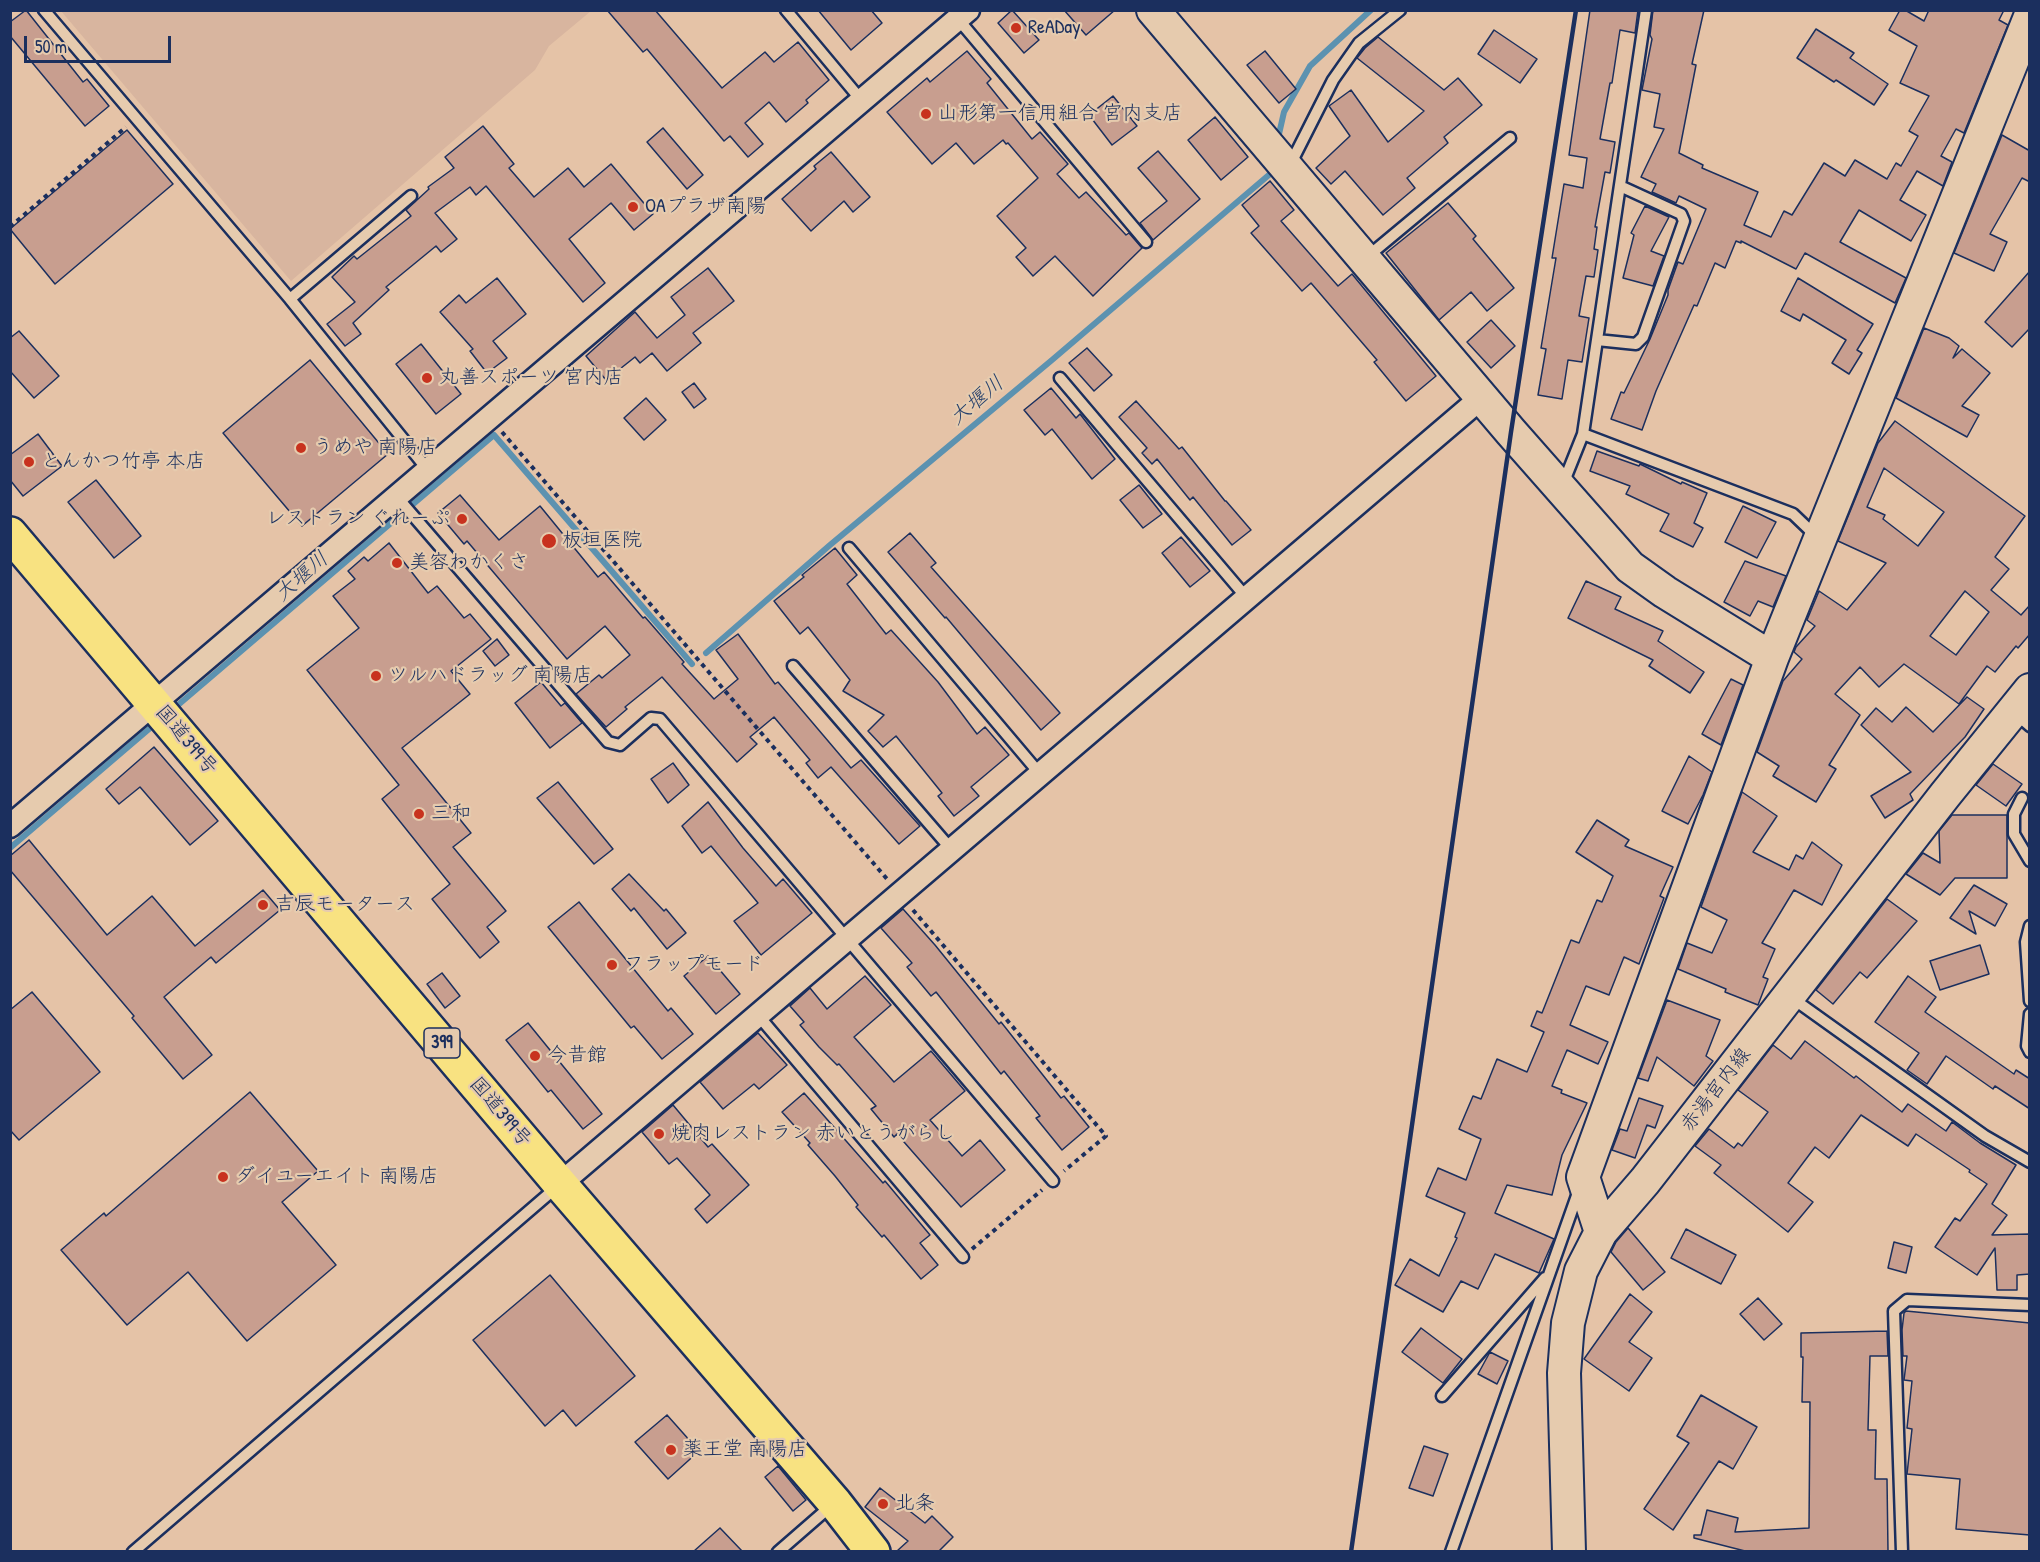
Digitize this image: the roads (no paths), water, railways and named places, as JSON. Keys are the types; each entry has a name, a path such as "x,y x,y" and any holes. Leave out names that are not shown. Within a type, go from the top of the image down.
{"highway":[{"name":"国道399号","path":"10,534 873,1551"}],"street":[{"path":"1153,10 1481,398 1630,567 1665,592 1772,658"},
{"path":"10,826 963,15"},
{"path":"1601,1232 1583,1177 1772,658 2030,17"},
{"path":"560,1184 1481,398"},
{"name":"赤湯宮内線","path":"1569,1551 1564,1372 1568,1323 1581,1271 1601,1232 1645,1181 1945,795 2024,709"}],"lane":[{"path":"44,10 290,298 428,470"},
{"path":"786,10 862,101"},
{"path":"1287,170 1333,80 1359,43 1400,10"},
{"path":"1561,490 1583,434 1646,10"},
{"path":"963,15 1146,242"},
{"path":"1364,260 1510,138"},
{"path":"1597,340 1636,344 1643,337 1684,221 1681,214 1620,186"},
{"path":"290,298 411,196"},
{"path":"1060,378 1246,597"},
{"path":"1583,434 1793,514 1820,539"},
{"path":"397,497 608,742 620,745 651,718 660,719 1053,1180"},
{"path":"849,548 1040,774"},
{"path":"793,666 951,849"},
{"path":"2022,798 2014,814 2013,834 2030,861"},
{"path":"2030,926 2026,942 2030,1001"},
{"path":"1789,996 1985,1136 2030,1162"},
{"path":"757,1014 963,1257"},
{"path":"2030,1014 2027,1046 2030,1052"},
{"path":"1451,1551 1583,1177"},
{"path":"133,1551 560,1184"},
{"path":"1442,1396 1549,1274"},
{"path":"1902,1551 1894,1311 1907,1300 2030,1305"},
{"path":"778,1551 834,1503"}],"waterway":[{"name":"大堰川","path":"1279,134 1284,112 1310,66 1371,10"},
{"name":"大堰川","path":"706,653 830,545 1270,174"},
{"name":"大堰川","path":"171,711 494,435 692,664"},
{"name":"大堰川","path":"10,848 156,723"}],"railway":[{"path":"1351,1552 1511,432 1576,10"}],"place":[{"name":"ReADay","path":"1016,28"},
{"name":"山形第一信用組合 宮内支店","path":"926,114"},
{"name":"OAプラザ南陽","path":"633,207"},
{"name":"丸善スポーツ 宮内店","path":"427,378"},
{"name":"うめや 南陽店","path":"301,448"},
{"name":"とんかつ竹亭 本店","path":"29,462"},
{"name":"レストラン ぐれーぷ","path":"462,519"},
{"name":"板垣医院","path":"549,541"},
{"name":"美容わかくさ","path":"397,563"},
{"name":"ツルハドラッグ 南陽店","path":"376,676"},
{"name":"三和","path":"419,814"},
{"name":"吉辰モータース","path":"263,905"},
{"name":"フラップモード","path":"612,965"},
{"name":"今昔館","path":"535,1056"},
{"name":"焼肉レストラン 赤いとうがらし","path":"659,1134"},
{"name":"ダイユーエイト 南陽店","path":"223,1177"},
{"name":"薬王堂 南陽店","path":"671,1450"},
{"name":"北条","path":"883,1504"}]}
